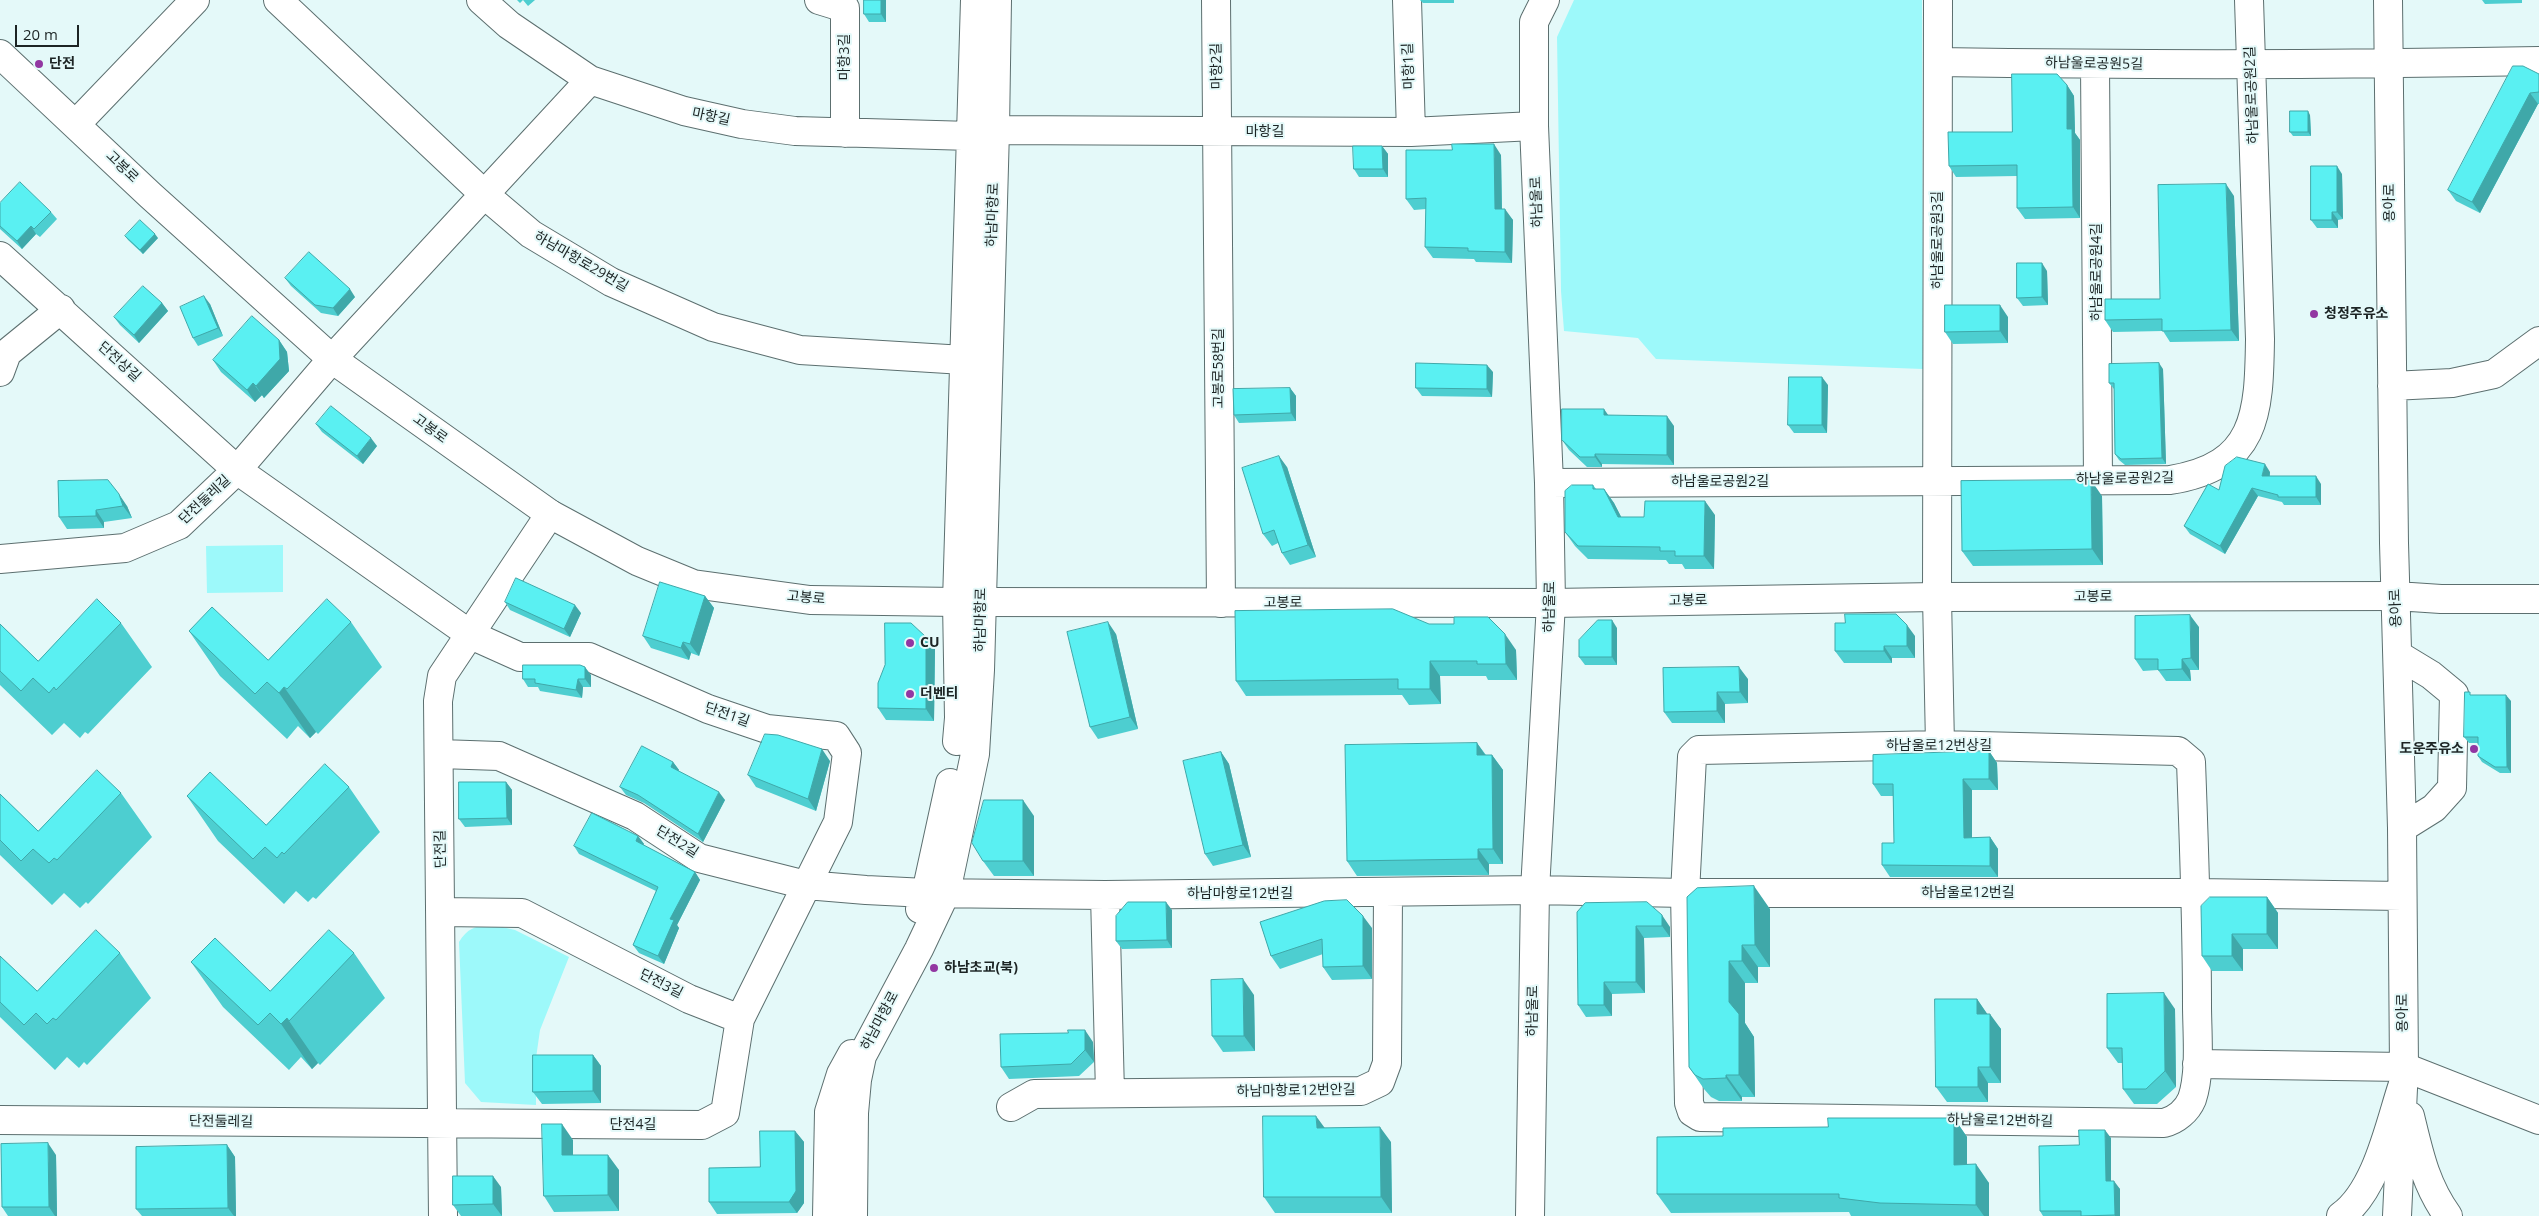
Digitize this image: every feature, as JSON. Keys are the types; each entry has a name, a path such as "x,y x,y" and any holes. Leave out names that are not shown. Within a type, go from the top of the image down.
{"street":[{"path":"76,124 194,0"},
{"name":"하남마항로29번길","path":"278,0 485,195 531,234 611,282 713,327 800,350 964,360"},
{"name":"마항길","path":"481,0 509,25 590,80 684,112 742,124 795,131 845,133 1411,132 1534,126"},
{"name":"마항3길","path":"819,0 845,8 845,133"},
{"name":"하남마항로","path":"969,602 983,133 974,0"},
{"name":"하남마항로","path":"853,1216 854,1113 857,1080 862,1056 919,949 974,754 980,670 969,602 964,360 983,133 997,0"},
{"name":"마항2길","path":"1216,0 1218,133"},
{"name":"마항1길","path":"1407,0 1411,132"},
{"name":"하남울로","path":"1530,1216 1534,890 1551,603 1549,483 1534,126 1534,22 1545,0"},
{"name":"하남울로공원3길","path":"1938,0 1937,597 1940,745"},
{"name":"하남울로공원2길","path":"1549,483 2170,480 2192,477 2211,470 2231,457 2246,437 2260,391 2249,0"},
{"name":"용아로","path":"2388,0 2392,386 2402,828 2403,1077 2397,1216"},
{"name":"고봉로","path":"0,54 150,195 332,359 550,514 637,561 693,584 810,600 969,602 1551,603 1937,597 2396,596 2441,599 2539,599"},
{"name":"하남울로공원5길","path":"1938,62 2389,64 2539,61"},
{"name":"하남울로공원4길","path":"2095,64 2098,480"},
{"name":"단전둘레길","path":"0,559 125,548 179,525 237,470 332,359 590,80"},
{"name":"고봉로58번길","path":"1218,133 1220,603"},
{"name":"단전상길","path":"0,256 237,470 471,635"},
{"path":"1,367 7,353 61,310"},
{"path":"2392,386 2452,383 2494,374 2539,341"},
{"name":"단전길","path":"443,1216 438,701 442,676 550,514"},
{"name":"단전1길","path":"471,635 520,656 589,657 708,709 767,729 836,736 848,753 838,822 806,885"},
{"path":"2398,655 2431,675 2454,694 2452,788 2434,808 2402,828"},
{"name":"하남울로12번상길","path":"1685,893 1690,767 1692,758 1699,750 1940,745 2178,751 2190,762 2197,893"},
{"name":"단전2길","path":"440,754 499,756 635,816 699,858 806,885 936,893"},
{"path":"740,1019 806,885"},
{"name":"하남마항로12번길","path":"936,893 1388,893 1534,890"},
{"name":"하남울로12번길","path":"1534,890 1685,893 2197,893 2402,896"},
{"name":"하남마항로","path":"827,1216 829,1112 841,1074 903,948 936,893"},
{"name":"하남마항로12번안길","path":"1011,1107 1034,1094 1361,1092 1380,1082 1386,1063 1388,893"},
{"name":"하남울로12번하길","path":"1685,893 1689,1103 1692,1112 1700,1117 2164,1123 2180,1115 2191,1100 2197,1064 2197,893"},
{"path":"1105,894 1110,1093"},
{"name":"단전3길","path":"441,912 522,913 689,999 740,1019"},
{"name":"단전4길","path":"443,1124 702,1126 725,1113 740,1019"},
{"path":"2197,1064 2403,1077 2539,1120"},
{"path":"2341,1216 2360,1198 2371,1178 2403,1077"},
{"path":"2403,1077 2426,1178 2437,1201 2448,1216"},
{"name":"단전둘레길","path":"0,1120 443,1124"}],"shaded area":[{"path":"1574,0 1922,0 1923,369 1656,359 1638,338 1564,331 1561,291 1557,37"},
{"path":"283,545 283,592 207,593 206,546"},
{"path":"489,924 515,930 569,957 540,1030 536,1058 536,1105 481,1102 465,1083 459,942 472,929"}],"building":[{"path":"864,0 881,0 881,14 864,14"},
{"path":"2513,66 2523,66 2539,74 2539,92 2530,93 2472,202 2448,190"},
{"path":"2012,74 2057,74 2067,85 2067,129 2072,129 2073,207 2017,208 2017,165 1949,166 1948,132 2012,132"},
{"path":"2290,111 2308,111 2308,132 2290,132"},
{"path":"1452,144 1494,144 1495,209 1505,209 1505,252 1468,251 1468,248 1425,247 1426,198 1406,199 1406,150 1452,150"},
{"path":"1353,146 1382,146 1383,169 1354,169"},
{"path":"2311,166 2337,166 2337,212 2332,212 2332,220 2311,220"},
{"path":"20,182 51,212 34,229 31,226 17,241 0,226 0,203"},
{"path":"2226,184 2231,330 2162,331 2162,319 2105,320 2105,299 2160,299 2158,185"},
{"path":"140,220 155,234 140,250 125,236"},
{"path":"309,252 350,289 333,308 315,305 285,278"},
{"path":"2017,263 2042,263 2042,297 2017,298"},
{"path":"143,286 162,303 134,335 114,317"},
{"path":"204,296 218,328 193,338 180,307"},
{"path":"1945,305 2000,305 2000,331 1945,332"},
{"path":"252,316 279,340 280,359 256,386 253,383 247,390 213,360"},
{"path":"1416,363 1487,365 1487,389 1416,388"},
{"path":"2159,363 2162,458 2121,459 2115,454 2114,383 2109,383 2109,364"},
{"path":"1789,377 1822,377 1822,425 1788,425"},
{"path":"1290,388 1291,413 1234,415 1233,389"},
{"path":"331,406 371,438 357,456 316,424"},
{"path":"1562,409 1604,409 1604,415 1667,416 1667,455 1595,454 1595,457 1580,457 1562,440"},
{"path":"1279,456 1308,545 1282,553 1274,530 1263,534 1242,468"},
{"path":"2237,457 2265,464 2262,476 2316,476 2316,497 2278,497 2278,495 2252,488 2220,546 2184,526 2208,484 2219,490 2225,466"},
{"path":"108,480 119,494 123,506 96,510 96,516 59,517 58,481"},
{"path":"2091,480 2092,549 1962,551 1961,481"},
{"path":"1572,485 1593,485 1593,489 1604,489 1618,517 1644,517 1645,501 1705,501 1704,556 1675,556 1675,551 1660,551 1660,547 1578,546 1565,532 1565,491"},
{"path":"516,578 575,605 564,629 505,602"},
{"path":"660,582 705,596 690,644 683,642 681,648 643,636"},
{"path":"97,599 121,623 56,690 54,687 49,693 33,678 21,691 0,671 0,624 38,661"},
{"path":"327,599 351,622 287,689 284,687 279,693 267,682 255,694 189,631 212,607 268,660"},
{"path":"1393,609 1429,624 1454,624 1454,617 1488,617 1505,634 1506,664 1477,664 1477,661 1430,661 1430,689 1398,689 1398,679 1236,681 1235,611"},
{"path":"1845,614 1896,614 1907,625 1907,646 1884,646 1884,651 1835,651 1835,623 1845,623"},
{"path":"2190,615 2191,658 2182,659 2182,669 2158,670 2158,659 2135,659 2135,616"},
{"path":"1598,620 1612,620 1612,657 1579,657 1579,640"},
{"path":"1108,622 1130,717 1090,727 1067,632"},
{"path":"885,623 911,623 926,637 926,709 878,708 878,683 885,665"},
{"path":"523,665 580,665 585,667 585,679 578,679 576,690 535,683 535,679 523,679"},
{"path":"1739,667 1740,692 1717,692 1717,711 1664,712 1663,668"},
{"path":"2465,692 2470,692 2470,695 2506,695 2507,767 2495,767 2478,756 2478,737 2464,737"},
{"path":"765,734 778,735 822,749 808,799 748,775"},
{"path":"1477,743 1477,755 1492,755 1493,849 1478,849 1478,859 1347,861 1345,745"},
{"path":"642,746 673,762 671,767 719,792 698,834 638,795 620,787"},
{"path":"1989,751 1989,779 1963,779 1964,838 1990,837 1990,866 1882,865 1882,843 1894,843 1893,784 1873,784 1873,755"},
{"path":"1221,752 1243,845 1205,854 1183,761"},
{"path":"325,764 349,787 284,854 282,852 277,858 265,847 253,859 187,796 210,772 266,825"},
{"path":"97,770 121,793 57,860 54,858 49,863 33,849 21,861 0,840 0,794 38,831"},
{"path":"459,782 506,782 507,818 459,819"},
{"path":"984,800 1023,800 1023,861 983,861 972,843"},
{"path":"592,813 638,836 636,841 695,872 670,919 674,920 658,956 633,945 658,887 574,846"},
{"path":"1754,886 1755,945 1742,945 1742,961 1729,961 1729,1002 1739,1014 1739,1075 1726,1075 1726,1078 1703,1079 1695,1075 1689,1067 1687,897 1697,888"},
{"path":"2210,897 2267,897 2267,934 2232,934 2232,956 2202,956 2201,906"},
{"path":"1347,900 1363,916 1363,966 1323,967 1322,939 1271,956 1260,922 1324,901"},
{"path":"1128,902 1166,902 1167,940 1116,941 1116,916"},
{"path":"1647,902 1662,915 1662,926 1636,926 1636,982 1604,982 1604,1005 1578,1005 1577,912 1585,903"},
{"path":"96,930 120,953 56,1020 53,1018 47,1024 36,1013 24,1025 0,1002 0,956 37,991"},
{"path":"329,930 354,953 289,1021 287,1018 281,1024 270,1013 258,1025 191,962 215,938 270,991"},
{"path":"1243,979 1244,1036 1212,1036 1211,980"},
{"path":"2164,993 2165,1071 2146,1089 2123,1089 2122,1048 2107,1048 2107,994"},
{"path":"1935,999 1977,999 1977,1014 1990,1014 1990,1067 1978,1067 1978,1087 1936,1087"},
{"path":"1068,1030 1085,1030 1085,1050 1071,1064 1001,1067 1000,1034 1068,1033"},
{"path":"533,1055 593,1055 593,1091 533,1092"},
{"path":"1263,1116 1316,1116 1317,1128 1380,1127 1381,1197 1264,1197"},
{"path":"1828,1118 1954,1118 1954,1165 1976,1164 1976,1205 1880,1203 1839,1198 1839,1194 1657,1194 1657,1137 1723,1136 1723,1128 1828,1127"},
{"path":"542,1124 562,1124 562,1155 608,1155 608,1195 544,1196"},
{"path":"2079,1130 2105,1130 2106,1181 2114,1181 2115,1215 2081,1216 2081,1211 2040,1211 2039,1146 2079,1145"},
{"path":"760,1131 795,1131 796,1191 789,1202 709,1202 709,1168 760,1167"},
{"path":"48,1143 49,1207 2,1207 1,1144"},
{"path":"227,1145 228,1208 136,1209 136,1147"},
{"path":"453,1176 493,1176 493,1204 453,1205"}],"place":[{"name":"단전","path":"39,64"},
{"name":"청정주유소","path":"2314,314"},
{"name":"CU","path":"910,643"},
{"name":"더벤티","path":"910,694"},
{"name":"도운주유소","path":"2474,749"},
{"name":"하남초교(북)","path":"934,968"}]}
